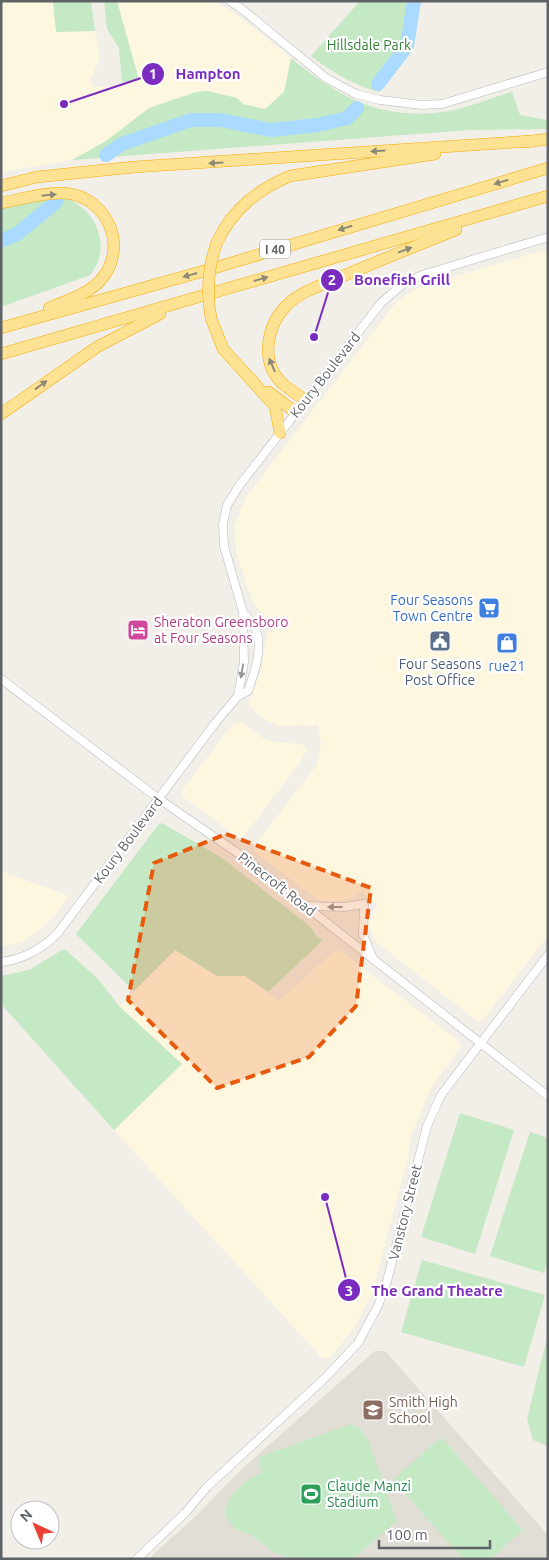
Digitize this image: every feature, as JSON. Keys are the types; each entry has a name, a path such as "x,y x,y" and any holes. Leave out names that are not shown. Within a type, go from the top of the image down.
{"highway":[{"path":"280,433 275,406 223,349 211,318 208,283 210,265 224,228 244,204 270,184 290,176 548,139"},
{"path":"1,186 37,177 134,167 532,141"},
{"name":"I 40","path":"1,327 220,266 548,168"},
{"path":"1,203 58,194 78,197 92,203 109,222 114,245 108,269 99,282 87,290 26,318 1,327"},
{"name":"I 40","path":"1,354 548,196"},
{"path":"305,400 282,384 271,366 268,355 270,332 287,305 309,291 394,254 528,202"},
{"path":"1,414 97,346 144,321 207,294"},
{"path":"255,383 296,412"}],"street":[{"path":"230,1 326,78 356,94 380,100 422,105 442,104 548,72"},
{"name":"Koury Boulevard","path":"238,696 244,662 243,612 224,546 223,524 228,505 239,486 381,303 403,284 422,275 548,237"},
{"name":"Koury Boulevard","path":"1,962 32,954 57,934 238,696 248,691 256,661 257,636 255,628 243,612"},
{"name":"Pinecroft Road","path":"1,679 159,799 239,854 548,1096"},
{"path":"306,906 344,907 364,904 363,934 374,960"},
{"name":"Vanstory Street","path":"137,1559 186,1512 207,1487 325,1378 358,1343 378,1306 387,1281 427,1126 441,1095 548,955"}],"highlighted area":[{"path":"226,834 371,888 356,1006 309,1057 217,1088 128,1000 154,863"}],"shaded area":[{"path":"1,1 53,1 57,32 95,31 100,58 90,80 94,87 110,87 122,82 139,80 117,1 214,1 236,14 291,58 284,92 265,109 243,104 237,98 207,91 72,160 1,172"},
{"path":"548,249 548,936 486,1016 481,1021 477,1021 375,941 369,926 371,916 378,906 362,891 347,900 325,901 317,899 255,852 254,846 317,765 321,743 318,725 278,726 267,721 250,707 249,703 261,669 269,623 252,601 237,556 234,527 246,497 397,301 415,289 429,284"},
{"path":"243,723 264,739 274,742 301,744 307,750 299,764 243,837 239,838 183,797 182,793 183,789 233,724"},
{"path":"1,871 69,896 57,913 39,931 23,942 1,947"},
{"path":"175,950 217,976 245,976 279,1001 332,953 339,950 456,1039 461,1046 431,1088 410,1139 408,1157 373,1291 356,1325 330,1358 322,1358 114,1130 182,1064 119,1006"},
{"name":"Smith High School","path":"375,1351 385,1351 548,1535 548,1559 148,1559 197,1515 242,1469"}],"green space":[{"path":"53,1 91,1 95,31 56,32"},
{"path":"104,1 117,1 139,80 122,82 119,48 107,29"},
{"name":"Hillsdale Park","path":"360,1 417,1 414,30 408,50 380,92 344,78 311,56"},
{"path":"291,58 327,85 364,104 383,110 426,114 449,111 512,92 520,115 548,120 548,129 469,130 72,160 106,141 149,108 196,92 207,91 237,98 243,104 265,109 284,92"},
{"path":"51,198 70,199 80,206 93,221 98,230 101,248 96,267 90,275 1,307 1,209"},
{"path":"162,823 222,858 311,927 316,936 323,940 268,992 245,976 217,976 175,950 134,991 76,934 158,825"},
{"path":"62,950 66,950 98,979 119,1006 182,1064 114,1130 1,1004 1,976 29,970"},
{"path":"460,1113 514,1130 475,1254 421,1237"},
{"path":"530,1132 548,1138 548,1260 544,1273 490,1256"},
{"path":"422,1260 545,1295 524,1367 401,1332"},
{"path":"548,1334 548,1446 533,1440 527,1419"},
{"name":"Claude Manzi Stadium","path":"351,1424 360,1429 367,1438 397,1521 353,1559 309,1559 283,1556 274,1552 254,1537 236,1529 231,1524 227,1517 228,1501 246,1481 261,1473 259,1457"},
{"path":"441,1437 523,1530 491,1559 463,1559 393,1480"}],"waterway":[{"path":"378,84 407,46 414,1"},
{"path":"106,155 122,144 191,120 220,120 271,130 318,125 347,118 357,108"},
{"path":"1,241 17,234 56,202"}],"place":[{"name":"Hampton","path":"64,104"},
{"name":"Bonefish Grill","path":"314,337"},
{"name":"Four Seasons Town Centre","path":"489,608"},
{"name":"Sheraton Greensboro at Four Seasons","path":"138,630"},
{"name":"Four Seasons Post Office","path":"440,641"},
{"name":"rue21","path":"507,643"},
{"name":"The Grand Theatre","path":"325,1197"},
{"name":"Smith High School","path":"373,1410"},
{"name":"Claude Manzi Stadium","path":"311,1494"}]}
